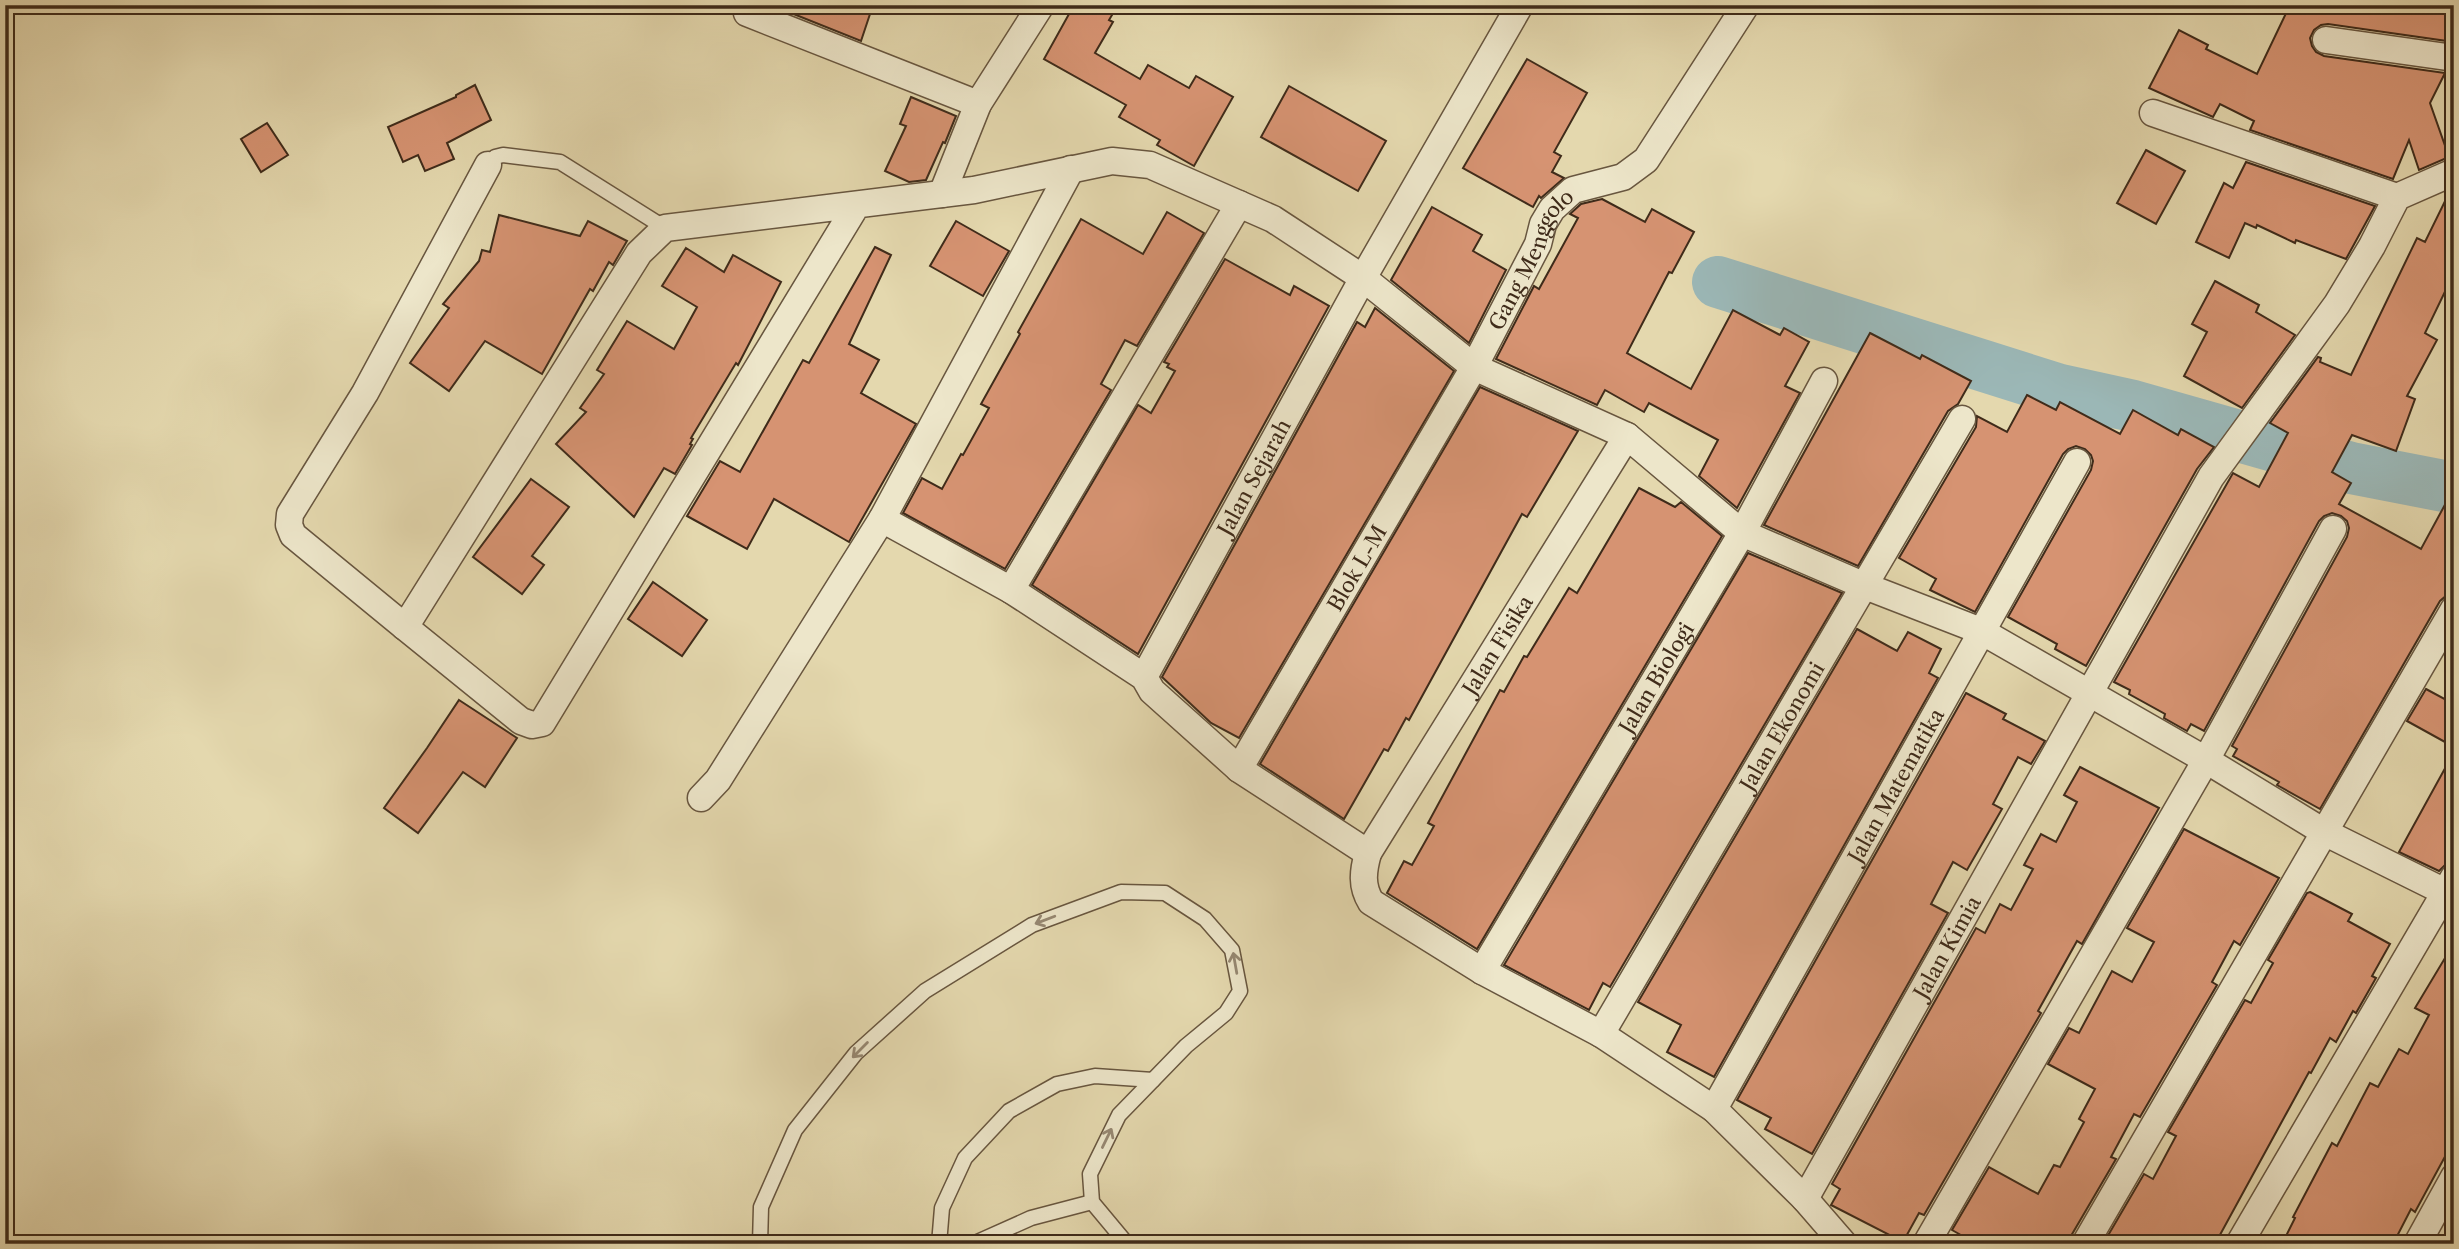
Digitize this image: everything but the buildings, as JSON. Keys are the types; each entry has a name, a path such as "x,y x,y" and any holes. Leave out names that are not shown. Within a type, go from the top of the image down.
{"street":[{"path":"942,194 978,104 1041,5"},
{"name":"Jalan Sejarah","path":"1144,677 1363,278 1520,5"},
{"name":"Gang Menggolo","path":"1474,367 1538,244 1543,224 1552,209 1573,190 1623,177 1646,160 1746,5"},
{"path":"747,13 978,104"},
{"path":"2326,40 2454,58"},
{"path":"2153,113 2397,197 2454,172"},
{"path":"405,627 639,253 665,228 974,190 1112,161 1150,164 1273,219 1363,278 1474,367 1627,436 1742,533 1865,586 1981,631 2206,760 2324,832 2451,888 2239,1244"},
{"path":"488,165 365,393 290,513 289,524 293,535 521,721 533,725 542,723 856,206"},
{"path":"701,798 718,780 882,519 1071,169"},
{"name":"Jalan Kimia","path":"1805,1199 2211,477 2337,304 2372,246 2397,197"},
{"path":"1011,590 1239,204"},
{"name":"Blok L-M","path":"1239,769 1474,367"},
{"name":"Jalan Biologi","path":"1482,971 1742,533 1824,381"},
{"name":"Jalan Ekonomi","path":"1601,1034 1962,419"},
{"name":"Jalan Fisika","path":"1368,853 1627,436"},
{"name":"Jalan Matematika","path":"1714,1109 2077,462"},
{"path":"882,519 1011,590 1144,677 1152,691 1239,769 1368,853 1363,869 1365,892 1371,902 1482,971 1601,1034 1714,1109 1805,1199 1844,1244"},
{"path":"1926,1244 2206,760 2333,529"},
{"path":"2085,1244 2454,609"},
{"path":"2422,1242 2454,1177"}],"lane":[{"path":"488,165 495,157 503,155 560,162 665,228"},
{"path":"760,1244 761,1207 795,1130 856,1053 925,991 1032,925 1121,892 1165,893 1205,919 1233,950 1240,991 1226,1013 1186,1046 1119,1115 1090,1174 1092,1202 1127,1244"},
{"path":"940,1244 938,1241 942,1208 965,1158 1009,1111 1057,1084 1095,1076 1153,1080"},
{"path":"973,1244 1031,1218 1092,1202"}],"waterway":[{"path":"1718,282 2060,390 2133,406 2351,468 2454,488"}]}
